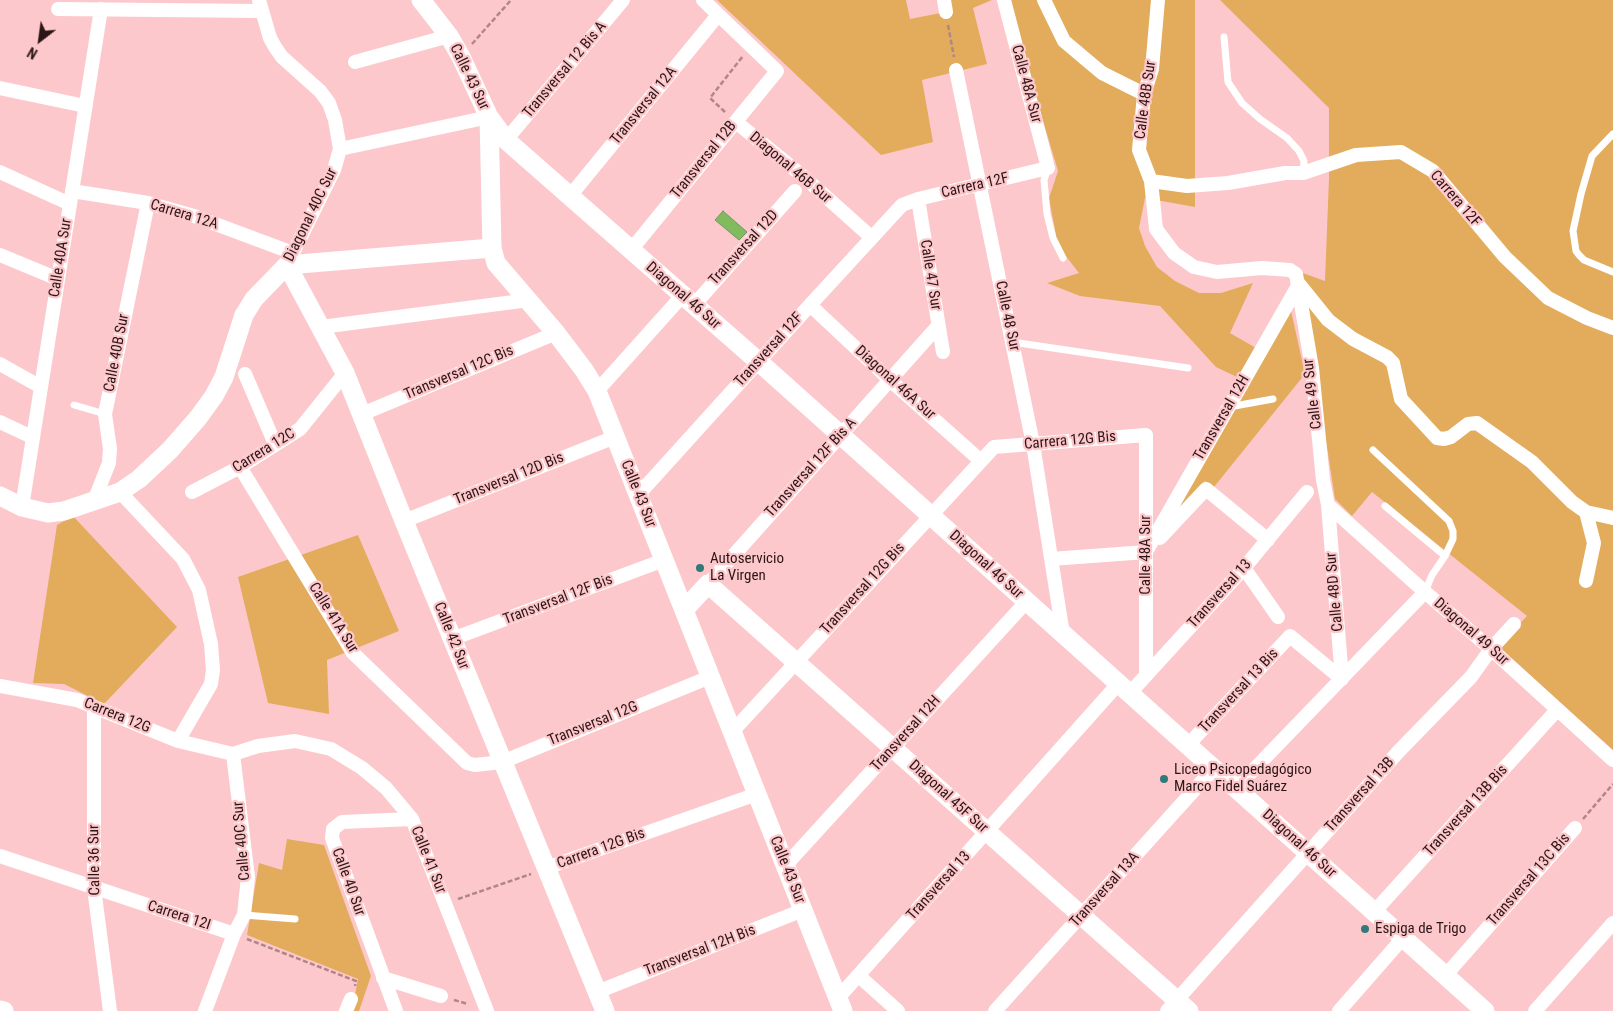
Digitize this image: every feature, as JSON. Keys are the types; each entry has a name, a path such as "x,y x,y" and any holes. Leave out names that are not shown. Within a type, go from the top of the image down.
{"street":[{"name":"Calle 43 Sur","path":"421,0 449,36 462,57 489,117 492,248 496,263 556,333 584,370 597,391 841,1005"},
{"name":"Transversal 12 Bis A","path":"506,140 623,0"},
{"path":"703,0 751,46"},
{"name":"Calle 48A Sur","path":"1004,0 1048,168"},
{"path":"1044,0 1064,41 1102,73 1144,94"},
{"name":"Calle 48B Sur","path":"1158,0 1152,69 1144,94 1139,150 1151,181 1156,229 1174,253 1194,267 1218,272 1262,268 1290,270 1296,274 1299,284"},
{"path":"58,9 260,5 270,38 282,58 320,91 329,103 335,120 340,149 489,117"},
{"name":"Calle 40A Sur","path":"22,507 101,9"},
{"name":"Transversal 12A","path":"570,196 718,15"},
{"path":"355,62 449,36"},
{"name":"Transversal 12B","path":"631,250 777,70 751,46"},
{"name":"Calle 48 Sur","path":"956,70 1033,444 1063,634"},
{"path":"0,88 85,106"},
{"name":"Diagonal 46 Sur","path":"489,117 506,140 931,515 1485,1011"},
{"name":"Diagonal 46B Sur","path":"736,122 805,178 871,237"},
{"name":"Diagonal 40C Sur","path":"120,492 154,467 198,418 214,396 224,376 244,315 254,299 290,259 334,170 340,149"},
{"name":"Carrera 12F","path":"1151,181 1187,186 1228,183 1285,173 1303,173 1356,155 1401,152 1433,171 1505,258 1548,298 1587,318 1613,328"},
{"name":"Carrera 12F","path":"902,205 918,199 1048,168"},
{"name":"Carrera 12A","path":"0,172 71,198 148,203 194,216 290,259"},
{"name":"Transversal 12D","path":"597,391 795,191"},
{"name":"Calle 47 Sur","path":"918,199 943,352"},
{"name":"Calle 40B Sur","path":"94,501 105,475 110,449 105,414 148,203"},
{"name":"Transversal 12F","path":"638,495 902,205"},
{"path":"290,259 492,248"},
{"path":"0,255 58,279"},
{"name":"Calle 42 Sur","path":"290,259 321,327 345,373 605,1011"},
{"path":"1299,284 1328,320 1353,339 1393,362 1401,399 1437,438 1451,437 1468,424 1477,423 1532,462 1572,502 1586,512 1613,518"},
{"name":"Transversal 12H","path":"1146,552 1299,284"},
{"name":"Calle 49 Sur","path":"1299,284 1312,368 1323,480 1328,505"},
{"path":"321,327 529,300"},
{"name":"Diagonal 46A Sur","path":"810,304 890,380 981,460"},
{"name":"Transversal 12F Bis A","path":"684,610 938,326"},
{"name":"Transversal 12C Bis","path":"362,414 556,333"},
{"path":"0,364 41,387"},
{"name":"Carrera 12C","path":"192,492 240,467 300,429 345,373"},
{"path":"245,374 275,444"},
{"path":"0,422 32,437"},
{"name":"Calle 48A Sur","path":"1146,435 1146,674"},
{"name":"Carrera 12G Bis","path":"994,447 1146,435"},
{"name":"Transversal 12D Bis","path":"404,520 615,437"},
{"name":"Transversal 12G Bis","path":"732,732 994,447"},
{"name":"Calle 41A Sur","path":"240,467 353,653 467,763 475,765"},
{"path":"1051,558 1146,552 1206,489 1268,540"},
{"path":"0,496 22,507 48,513 64,511 120,492 190,570 199,590 212,644 213,670 211,684 178,741"},
{"name":"Transversal 13","path":"841,1005 859,976 987,832 1124,688 1146,674 1244,568 1307,492"},
{"name":"Diagonal 49 Sur","path":"1328,505 1613,760"},
{"name":"Calle 48D Sur","path":"1328,505 1342,679"},
{"path":"1586,512 1594,544 1586,581"},
{"name":"Transversal 12F Bis","path":"452,639 664,560"},
{"path":"1244,568 1278,617"},
{"name":"Diagonal 45F Sur","path":"708,584 1081,916 1177,1007"},
{"path":"1236,788 1424,592"},
{"name":"Transversal 12H","path":"785,866 1027,601"},
{"name":"Transversal 13B","path":"1177,1007 1308,852 1399,751 1471,677 1491,649 1514,624"},
{"name":"Transversal 13 Bis","path":"1188,745 1290,636 1342,679"},
{"name":"Transversal 12G","path":"475,765 502,762 710,677"},
{"name":"Carrera 12G","path":"0,686 76,700 178,741 233,754"},
{"name":"Calle 36 Sur","path":"94,707 94,888 110,1011"},
{"name":"Transversal 13B Bis","path":"1374,912 1558,710"},
{"name":"Calle 41 Sur","path":"233,754 258,746 295,741 331,749 362,768 386,788 412,819 489,1010"},
{"name":"Calle 40C Sur","path":"205,1011 234,934 244,915 248,877 233,754"},
{"name":"Transversal 13A","path":"996,1011 1214,768"},
{"name":"Carrera 12G Bis","path":"546,868 756,794"},
{"name":"Calle 40 Sur","path":"396,1011 332,838 333,829 342,822 412,819"},
{"name":"Transversal 13C Bis","path":"1445,976 1575,828"},
{"name":"Carrera 12I","path":"0,856 234,934"},
{"name":"Transversal 12H Bis","path":"597,992 803,910"},
{"path":"1535,1011 1613,924"},
{"path":"1339,1011 1404,938"},
{"path":"859,976 898,1011"},
{"path":"383,978 441,996"},
{"path":"0,1010 4,1011"}],"lane":[{"path":"1224,37 1228,82 1242,103 1260,119 1287,138 1298,151 1304,161 1303,173"},
{"path":"1613,134 1592,156 1573,231 1576,251 1579,255 1584,260 1613,272"},
{"path":"1048,168 1044,180 1047,214 1053,238 1062,258"},
{"path":"1012,342 1188,368"},
{"path":"1228,407 1274,399"},
{"path":"74,405 105,414"},
{"path":"1373,450 1449,521 1453,532 1453,539 1445,556 1432,575 1424,592"},
{"path":"1385,506 1445,556"},
{"path":"244,915 295,919"}],"path":[{"path":"462,57 511,0"},
{"path":"945,6 956,70"},
{"name":"Diagonal 46B Sur","path":"736,122 710,98 751,46"},
{"name":"Transversal 13C Bis","path":"1575,828 1613,784"},
{"name":"Carrera 12G Bis","path":"446,904 546,868"},
{"path":"234,934 356,981"},
{"path":"441,996 489,1010"}],"shaded area":[{"path":"717,0 906,0 910,19 951,11 949,0 992,0 973,8 987,64 922,80 933,142 881,155"},
{"path":"1007,0 1195,0 1195,207 1145,198 1139,228 1145,246 1157,267 1175,281 1199,293 1221,293 1253,283 1230,333 1256,348 1239,378 1216,367 1160,306 1080,296 1047,283 1079,273 1058,246 1049,198 1058,171"},
{"path":"1220,0 1613,0 1613,750 1498,646 1527,616 1372,492 1352,516 1335,499 1300,272 1325,281 1329,178 1329,108"},
{"path":"1290,306 1305,374 1214,487 1205,481 1169,522"},
{"path":"73,516 177,627 104,704 64,684 33,683 57,525"},
{"path":"358,535 399,631 327,660 329,714 268,703 238,577"},
{"path":"287,839 324,845 371,976 359,1011 352,1011 358,979 247,935 259,863 282,870"}],"building":[{"path":"723,211 747,232 739,240 715,220"}],"place":[{"name":"Autoservicio La Virgen","path":"700,568"},
{"name":"Liceo Psicopedagógico Marco Fidel Suárez","path":"1164,779"},
{"name":"Espiga de Trigo","path":"1365,929"}]}
